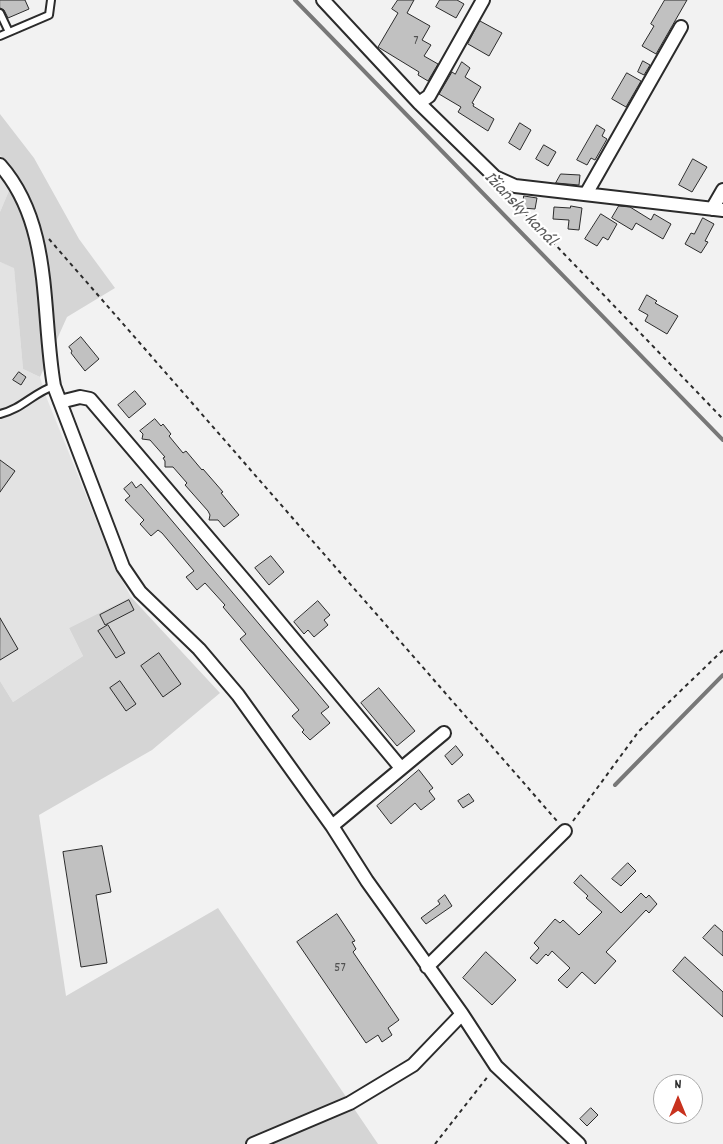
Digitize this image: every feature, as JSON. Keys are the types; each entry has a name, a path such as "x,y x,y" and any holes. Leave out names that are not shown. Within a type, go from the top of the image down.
{"street":[{"path":"323,0 419,103 495,177 515,186 717,209 723,190"},
{"path":"419,103 428,96 483,0"},
{"path":"586,194 681,27"},
{"path":"0,165 17,186 31,218 42,264 54,386 124,567 140,592 199,648 238,695 332,826 367,881 462,1014 496,1066 579,1144"},
{"path":"60,402 80,397 90,399 401,768"},
{"path":"332,826 444,733"},
{"path":"427,967 565,831"},
{"path":"252,1144 350,1103 413,1065 462,1014"}],"lane":[{"path":"0,36 49,15 51,0"},
{"path":"0,13 9,32"},
{"path":"0,414 22,406 38,392 54,386"}],"path":[{"path":"515,186 519,207 723,419"},
{"path":"44,233 565,831 639,731 723,650"},
{"path":"435,1144 496,1066"}],"shaded area":[{"path":"0,114 34,158 79,239 115,288 67,317 40,377 23,369 14,268 0,262 0,212 16,174 0,155"},
{"path":"0,155 16,174 0,212"},
{"path":"0,262 14,267 23,369 40,377 45,394 116,569 131,597 69,628 83,656 13,702 0,681"},
{"path":"131,597 220,693 152,750 39,815 66,996 218,908 378,1144 0,1144 0,681 13,702 83,656 69,628"}],"building":[{"path":"0,0 25,0 29,9 8,18 4,10 0,8"},
{"path":"398,0 414,0 407,13 430,26 422,40 431,45 424,56 438,64 428,81 418,75 419,72 378,47 398,13 392,9"},
{"path":"440,0 457,0 464,4 456,18 436,7"},
{"path":"665,0 687,0 656,54 642,46 654,26 651,24"},
{"path":"480,21 502,33 489,56 468,44"},
{"path":"643,61 650,65 644,75 638,72"},
{"path":"462,62 470,68 465,77 481,87 472,103 474,104 473,106 494,119 488,131 458,112 461,107 439,94 452,72 455,74"},
{"path":"627,73 641,81 626,107 612,99"},
{"path":"520,123 531,130 520,150 509,143"},
{"path":"597,125 605,130 602,136 607,139 595,160 591,158 587,165 577,160"},
{"path":"544,145 556,152 548,166 536,159"},
{"path":"693,159 707,167 692,192 679,185"},
{"path":"561,174 580,175 579,185 556,183"},
{"path":"524,196 537,198 535,209 523,208"},
{"path":"571,206 582,208 579,230 568,229 569,220 553,219 554,207 570,208"},
{"path":"619,206 630,207 651,220 654,214 671,224 663,239 636,223 632,230 612,218"},
{"path":"601,214 617,224 608,240 603,237 597,246 585,239"},
{"path":"703,218 714,224 705,241 708,242 701,253 685,244 691,233 694,234"},
{"path":"647,295 657,301 655,303 678,316 667,334 645,321 648,315 639,310"},
{"path":"81,337 99,359 85,371 71,353 72,351 69,347"},
{"path":"19,372 26,377 21,385 13,380"},
{"path":"135,391 146,404 129,418 118,405"},
{"path":"155,419 161,426 163,424 171,434 169,436 183,453 186,451 203,469 223,492 221,493 239,515 224,527 218,520 209,520 210,515 208,511 185,485 187,483 173,467 165,467 163,458 165,457 150,440 142,439 143,434 140,431"},
{"path":"0,460 15,471 0,492"},
{"path":"132,482 136,488 141,484 329,707 321,713 330,723 310,740 302,732 304,730 292,716 299,710 240,639 246,634 223,607 225,605 205,583 197,590 186,577 194,571 162,533 158,530 151,536 140,524 144,520 125,500 130,496 124,489"},
{"path":"271,556 284,572 269,585 255,568"},
{"path":"129,600 134,610 105,625 100,615"},
{"path":"318,601 330,615 324,620 328,625 314,637 308,630 304,634 294,622"},
{"path":"0,618 18,649 0,660"},
{"path":"108,625 125,653 116,658 98,631"},
{"path":"159,653 181,684 163,697 141,666"},
{"path":"120,681 136,704 126,711 110,688"},
{"path":"379,688 415,731 397,746 361,703"},
{"path":"456,746 463,755 452,765 445,756"},
{"path":"419,770 433,788 429,791 435,799 421,810 415,803 391,824 377,806"},
{"path":"469,794 474,801 463,808 458,801"},
{"path":"102,846 111,892 96,895 107,963 81,967 63,852"},
{"path":"628,863 636,871 621,886 612,879"},
{"path":"581,875 621,913 641,893 646,898 649,895 657,904 649,913 646,910 606,952 616,961 595,984 582,972 567,988 558,980 570,968 552,951 548,956 546,954 537,964 530,958 539,948 534,943 555,919 560,923 563,920 579,935 602,912 586,898 588,896 574,883"},
{"path":"445,895 452,906 426,924 421,918 440,904 438,901"},
{"path":"337,914 355,941 352,942 356,949 353,952 399,1020 388,1028 392,1035 382,1042 378,1035 366,1043 297,942"},
{"path":"715,925 723,932 723,956 703,938"},
{"path":"486,952 516,980 492,1005 463,978"},
{"path":"685,957 723,992 723,1017 673,971"},
{"path":"591,1108 598,1115 587,1126 580,1119"}],"waterway":[{"name":"Ižiansky kanál","path":"295,0 723,440"},
{"path":"615,785 723,675"}]}
